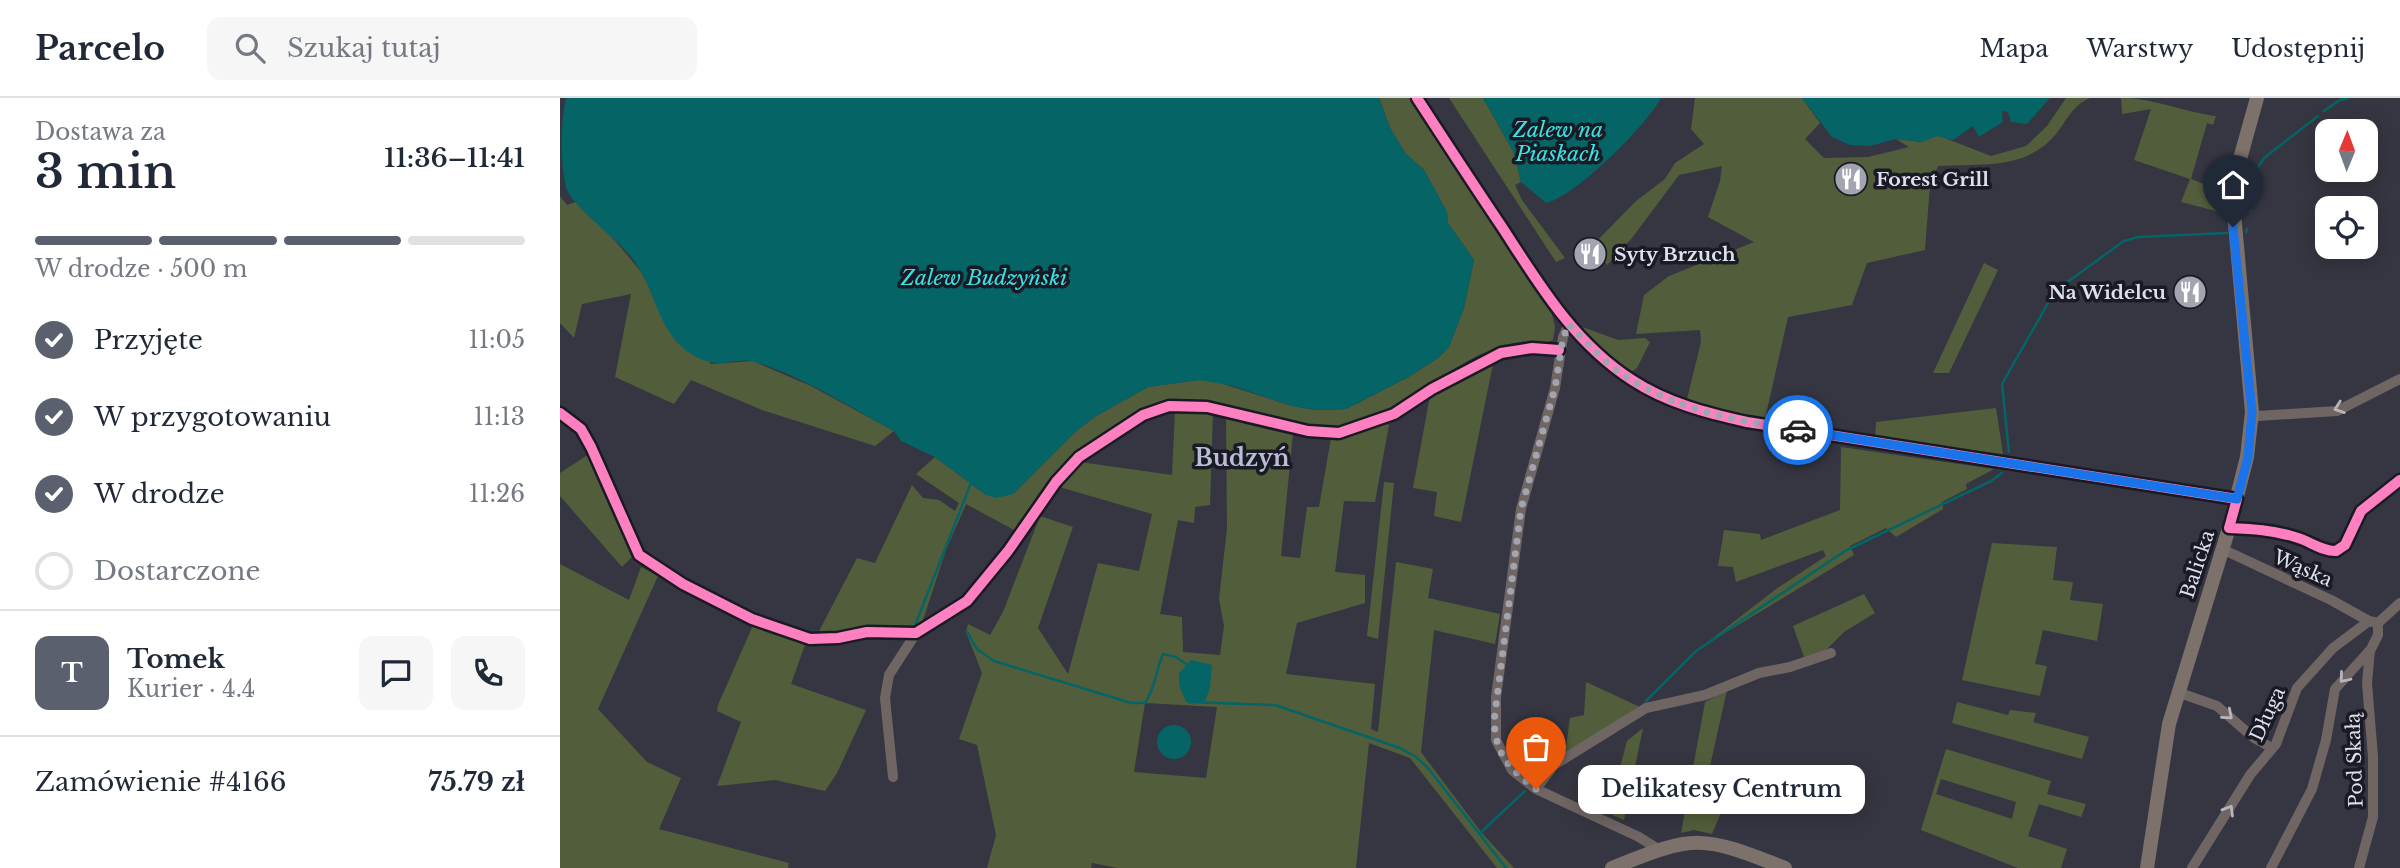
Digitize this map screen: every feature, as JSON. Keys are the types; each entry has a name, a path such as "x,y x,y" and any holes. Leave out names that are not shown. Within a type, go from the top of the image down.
{"main road":[{"name":"Balicka","path":"2147,868 2163,756 2178,692 2248,457 2252,412 2232,202 2238,166 2257,98"},
{"path":"1612,868 1658,849 1693,841 1715,842 1785,868"}],"street":[{"path":"1417,98 1534,276 1569,324 1604,360 1633,381 1664,398 1703,412 1758,424 2237,499"},
{"path":"1569,324 1559,350 1555,388 1521,509 1494,721 1496,740 1502,756 1512,770 1534,787 1639,837 1658,849"},
{"path":"893,777 885,698 889,675 916,634 967,601 1008,551 1056,482 1079,457 1143,415 1169,406 1206,407 1308,432 1339,433 1395,414 1432,389 1501,353 1532,348 1559,350"},
{"path":"2252,412 2258,416 2337,411 2400,379"},
{"path":"560,414 581,429 639,555 683,584 752,619 810,639 838,638 867,632 916,634"},
{"path":"2229,528 2266,530 2299,538 2327,551 2336,551 2345,545 2361,511 2400,480"},
{"name":"Wąska","path":"2222,549 2373,622"},
{"name":"Długa","path":"2192,868 2250,775 2272,748 2297,688 2333,648 2400,603"},
{"name":"Pod Skałą","path":"2359,868 2373,817 2373,757 2367,683 2371,649 2378,635 2373,622"},
{"path":"2271,868 2312,789 2326,740 2335,689 2371,649"},
{"path":"1534,787 1555,765 1646,708 1705,695 1759,673 1790,667 1831,653"},
{"path":"2178,692 2217,706 2248,733 2272,748"}],"shaded area":[{"path":"1379,98 1411,98 1552,314 1555,327 1553,340 1494,350 1475,357 1380,415 1343,428 1327,430 1299,427 1230,407 1194,402 1162,406 1132,416 1105,433 1080,454 1014,530 966,504 946,550 922,623 916,630 863,627 816,637 857,558 875,563 912,485 923,498 939,500 955,511 959,503 916,474 935,457 986,495 1013,494 1076,431 1096,416 1148,387 1199,380 1217,382 1292,406 1316,410 1346,409 1410,376 1438,358 1449,347 1464,308 1474,260 1448,223 1447,212 1424,170 1406,154 1390,128"},
{"path":"1449,98 1483,98 1514,153 1521,182 1515,185 1522,200 1565,258 1556,262"},
{"path":"1695,98 1802,98 1820,123 1805,139 1824,158 1868,157 1909,147 1896,139 1922,142 1937,135 1991,156 2026,146 2047,126 2066,98 2090,98 2074,109 2044,146 2031,154 2002,163 1938,166 1930,185 1925,250 1867,263 1852,305 1788,317 1765,419 1736,415 1687,399 1701,342 1700,330 1636,334 1644,295 1669,276 1754,242 1708,217 1722,166 1679,175 1632,238 1607,265 1592,246 1636,201 1665,179 1675,163 1704,144 1691,129"},
{"path":"2121,98 2145,100 2216,116 2213,125 2207,123 2191,179 2226,193 2224,213 2181,202 2190,179 2134,160 2151,109 2122,114"},
{"path":"560,196 567,205 576,202 613,239 711,364 753,361 811,386 894,431 875,446 762,410 691,380 674,404 615,377 631,294 582,304 574,338 560,323"},
{"path":"1984,263 1998,270 1949,373 1933,373"},
{"path":"1577,325 1618,340 1645,338 1650,342 1637,368 1629,373 1606,357"},
{"path":"1494,359 1461,522 1434,516 1437,492 1413,488 1430,396"},
{"path":"1996,408 2003,454 1875,438 1876,422"},
{"path":"1175,410 1213,411 1210,505 1195,507 1194,523 1178,520 1160,614 1182,617 1183,652 1220,655 1224,626 1219,599 1227,528 1226,415 1293,433 1281,556 1300,558 1307,507 1319,507 1331,438 1384,423 1389,425 1375,502 1344,501 1335,572 1365,575 1365,603 1297,623 1286,674 1375,684 1371,729 1378,732 1396,562 1433,569 1428,598 1500,614 1495,644 1434,630 1421,752 1481,832 1514,868 1497,868 1410,758 1369,743 1356,868 1118,868 1092,863 1091,868 987,868 996,835 977,745 959,739 982,673 966,632 968,624 990,635 1003,612 1040,516 1073,527 1038,628 1068,674 1098,563 1139,571 1152,514 1056,486 1080,462 1172,475","holes":["1145,703 1217,707 1206,778 1134,772"]},
{"path":"1841,447 1994,469 1966,484 1967,489 1942,502 1943,509 1896,537 1886,528 1850,546 1854,555 1700,648 1776,589 1826,556 1823,550 1736,582 1733,567 1718,566 1724,530 1760,534 1761,540 1840,510"},
{"path":"589,454 634,555 622,567 560,496 560,473"},
{"path":"1384,482 1394,483 1378,639 1367,636"},
{"path":"1992,543 2057,547 2053,580 2073,582 2070,600 2103,604 2097,641 2043,630 2035,664 2047,666 2040,696 1962,680"},
{"path":"560,564 629,600 641,567 658,576 598,709 647,762 681,778 659,829 789,863 788,868 560,868"},
{"path":"1864,594 1875,613 1844,632 1826,650 1804,657 1793,626"},
{"path":"754,623 806,642 791,684 866,710 837,773 825,791 775,780 717,786 741,722 717,711 718,705"},
{"path":"1586,682 1640,707 1565,754 1570,718 1584,715"},
{"path":"1727,690 1708,775 1731,781 1725,803 1712,834 1694,830 1681,833 1705,702"},
{"path":"1957,702 2008,715 2010,710 2036,713 2033,722 2089,737 2082,759 1952,723"},
{"path":"1643,728 1624,820 1608,813 1627,741"},
{"path":"1946,749 2051,781 2047,794 2086,804 2081,817 2039,804 2028,836 2067,849 2061,868 2018,868 1921,830","holes":["1941,779 2016,802 2012,819 1936,794"]}],"water":[{"name":"Zalew Budzyński","path":"566,98 1379,98 1390,128 1406,154 1424,170 1447,212 1448,223 1474,260 1464,308 1449,347 1438,358 1410,376 1346,409 1316,410 1292,406 1233,386 1199,380 1148,387 1096,416 1076,431 1013,494 996,498 986,495 935,457 901,441 894,431 808,383 755,362 720,363 703,360 682,347 665,325 635,262 578,205 566,188 562,143"},
{"name":"Zalew na Piaskach","path":"1483,98 1661,98 1641,125 1609,158 1574,188 1546,203 1521,182 1514,153"},
{"path":"1802,98 2050,98 2027,124 2011,122 2008,112 2002,111 2003,122 1979,137 1973,126 1953,140 1937,136 1922,142 1896,139 1870,146 1850,145 1832,137"},
{"path":"1191,660 1212,665 1210,688 1205,701 1186,702 1179,685 1179,673"},
{"path":"1174,725 1186,730 1191,742 1186,754 1174,759 1162,754 1157,742 1162,730"}],"waterway":[{"path":"2324,111 2348,98"},
{"path":"2257,169 2264,158 2318,116"},
{"path":"2256,183 2257,176"},
{"path":"2250,211 2253,191"},
{"path":"2009,452 2002,384 2055,291 2124,241 2138,237 2227,233"},
{"path":"1646,701 1696,651 1845,551 1991,481 2002,473"},
{"path":"914,628 971,483"},
{"path":"967,632 977,649 994,661 1131,703 1145,703 1163,654 1176,657 1186,664"},
{"path":"1189,699 1189,702 1275,705 1400,748 1428,768 1506,868"},
{"path":"1532,780 1547,766"},
{"path":"1479,834 1525,791"}],"cycle path":[{"path":"1417,98 1530,270 1575,330 1611,365 1645,388 1673,401 1747,422 2237,499 2229,528 2279,533 2331,551 2345,545 2361,511 2400,480"},
{"path":"560,413 581,429 639,555 683,584 752,619 810,639 838,638 867,632 916,633 967,601 1008,551 1056,482 1079,457 1143,415 1169,406 1207,407 1308,431 1339,433 1394,414 1432,389 1501,353 1532,348 1559,350"}],"way so far":[{"path":"1536,789 1512,770 1502,756 1496,740 1494,721 1521,509 1555,388 1559,350 1569,324 1604,360 1633,381 1664,398 1703,412 1798,430"}],"place":[{"name":"Forest Grill","path":"1851,179"},
{"name":"Syty Brzuch","path":"1590,254"},
{"name":"Na Widelcu","path":"2190,292"},
{"name":"Delikatesy Centrum","path":"1536,789"}],"district":[{"name":"Budzyń","path":"1242,458"}],"route":[{"path":"1798,430 2237,499 2248,457 2252,412 2233,227"}]}
